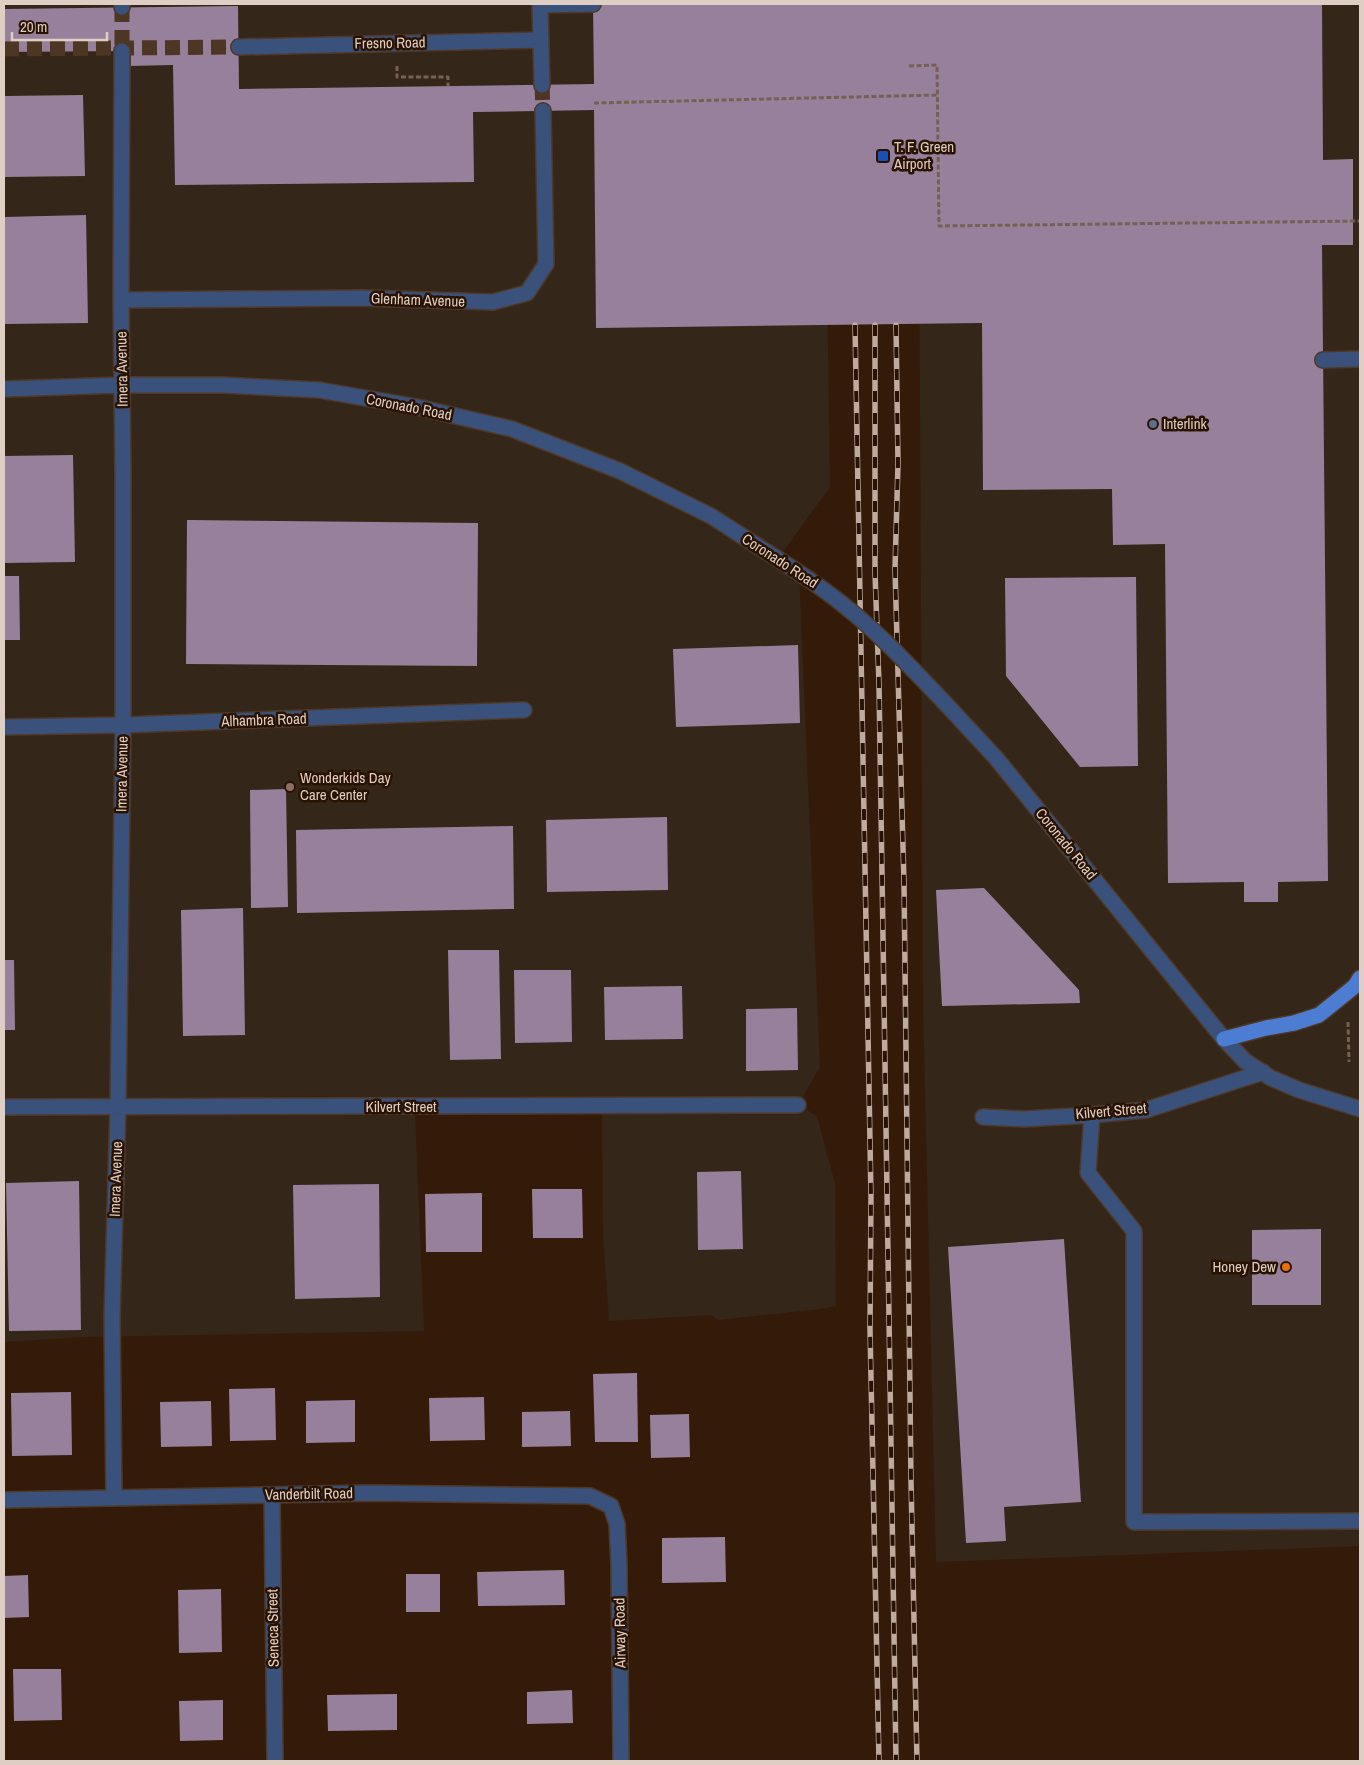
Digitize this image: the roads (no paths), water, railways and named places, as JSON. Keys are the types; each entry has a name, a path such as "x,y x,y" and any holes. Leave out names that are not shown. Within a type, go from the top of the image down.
{"main road":[{"path":"1224,1039 1294,1023 1319,1015 1355,986 1360,978"}],"street":[{"path":"542,85 540,4 593,4"},
{"name":"Fresno Road","path":"239,47 541,40"},
{"name":"Imera Avenue","path":"114,1498 112,1317 118,1107 123,725 122,51"},
{"name":"Glenham Avenue","path":"121,300 361,298 493,302 527,292 546,264 543,111"},
{"path":"1323,360 1360,359"},
{"name":"Coronado Road","path":"4,389 122,385 222,385 319,390 417,407 512,429 620,471 710,516 812,580 853,612 916,673 996,758 1224,1039 1245,1061 1299,1090 1360,1109"},
{"name":"Alhambra Road","path":"4,727 123,725 524,710"},
{"name":"Kilvert Street","path":"983,1117 1024,1119 1146,1110 1263,1072"},
{"name":"Kilvert Street","path":"4,1107 798,1106"},
{"path":"1092,1115 1088,1173 1134,1231 1134,1522 1360,1521"},
{"name":"Vanderbilt Road","path":"4,1500 371,1493 590,1496 611,1506"},
{"name":"Seneca Street","path":"272,1495 275,1761"},
{"name":"Airway Road","path":"611,1506 617,1524 619,1565 621,1761"}],"tunnel":[{"path":"122,7 122,51"},
{"path":"4,49 239,47"},
{"path":"542,85 543,111"}],"railway":[{"path":"855,325 871,1196 870,1329 879,1761"},
{"path":"875,325 875,573 879,684 896,1761"},
{"path":"896,325 898,464 895,569 904,882 911,1481 917,1761"}],"place":[{"name":"T. F. Green Airport","path":"883,156"},
{"name":"Interlink","path":"1153,424"},
{"name":"Wonderkids Day Care Center","path":"290,787"},
{"name":"Honey Dew","path":"1286,1267"}]}
